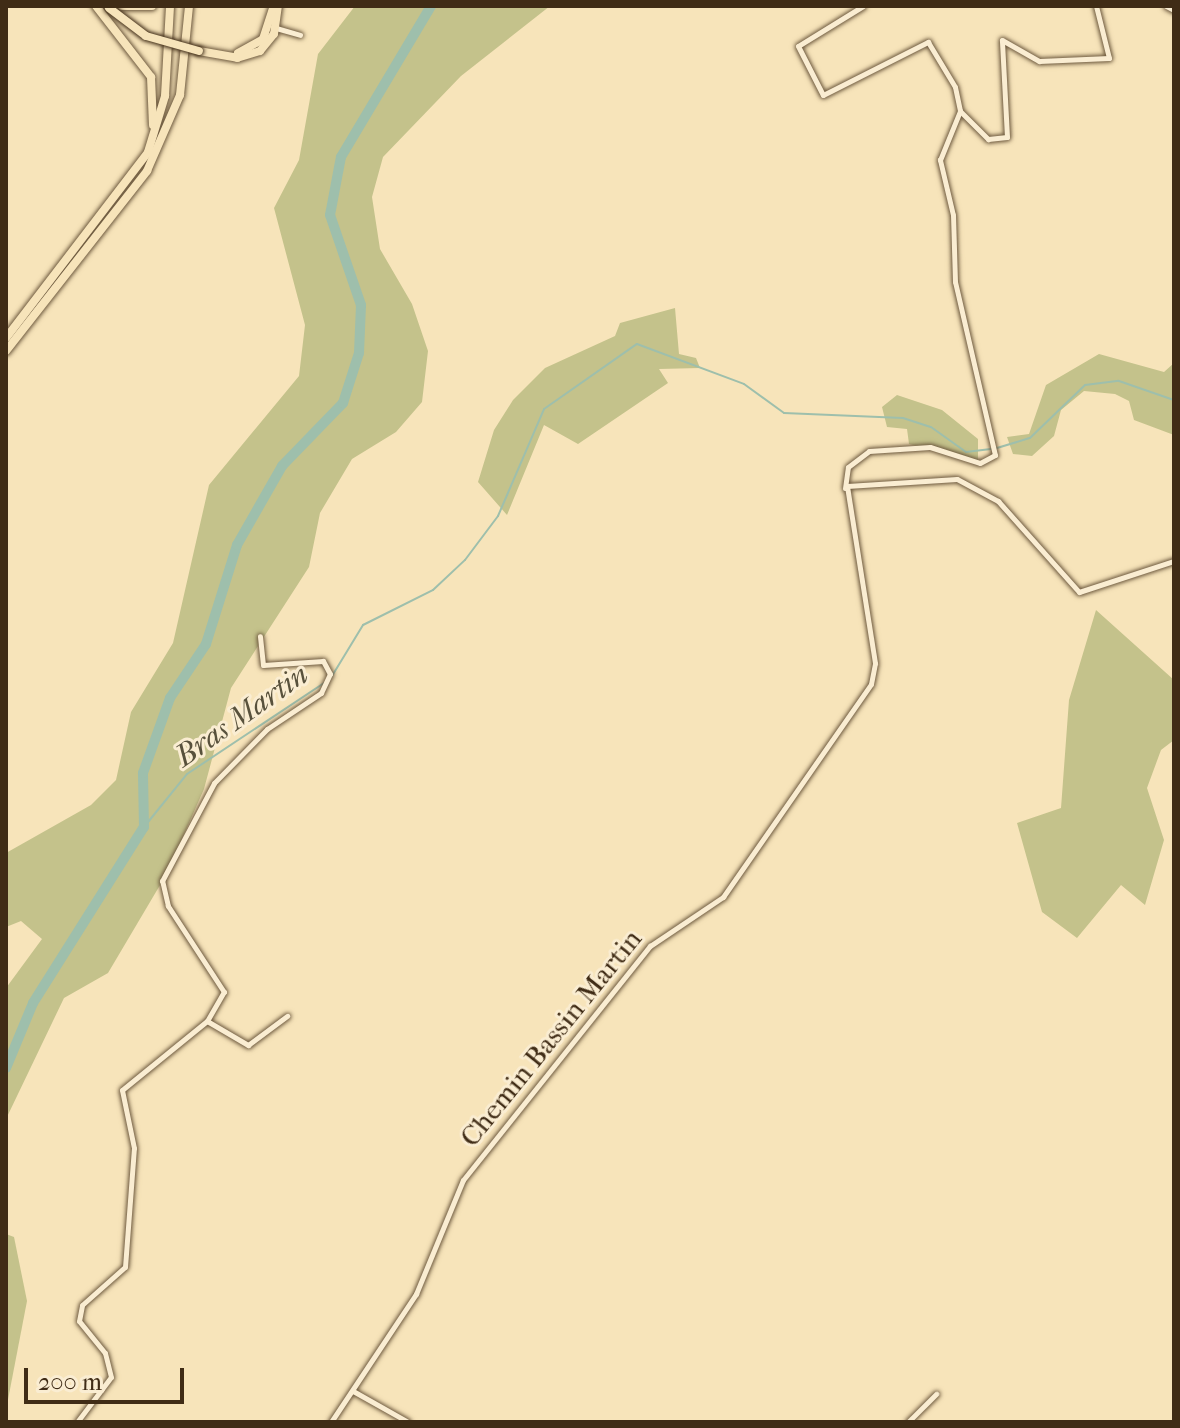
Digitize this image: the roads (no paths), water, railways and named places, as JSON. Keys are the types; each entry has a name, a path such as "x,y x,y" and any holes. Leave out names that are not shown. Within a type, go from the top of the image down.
{"highway":[{"path":"6,338 86,239 139,159 156,110 138,54 96,6"},
{"path":"122,6 152,6"},
{"path":"86,239 156,132 170,6"},
{"path":"171,116 183,6"},
{"path":"6,351 129,198 171,116 183,83 189,6"},
{"path":"108,7 146,36 199,51 248,57 269,44 276,28 274,7"},
{"path":"263,39 274,7"},
{"path":"199,51 235,54 276,28"}],"street":[{"path":"863,6 798,46 829,96 928,42 955,87 960,111 940,164 953,215 955,282 996,451 980,463 930,447 869,451 848,467 845,489 957,479 998,501 1079,592 1174,561"},
{"path":"960,111 988,139 1004,140 1002,40 1039,61 1106,59 1111,51 1096,6"},
{"path":"1166,6 1174,10"},
{"path":"276,28 300,35"},
{"name":"Chemin Bassin Martin","path":"331,1422 416,1294 463,1180 650,946 723,897 871,684 875,663 845,489"},
{"path":"77,1422 111,1377 105,1353 79,1321 82,1305 125,1267 134,1148 122,1090 207,1021 224,992 168,906 166,870 214,783 267,729 315,699 330,674 323,661 263,665 260,636"},
{"path":"207,1021 248,1045 287,1016"},
{"path":"353,1391 408,1422"},
{"path":"908,1422 936,1394"}],"waterway":[{"path":"6,1068 33,1003 144,827 143,773 170,698 206,644 237,545 282,466 343,403 359,353 361,305 330,215 341,157 431,6"},
{"name":"Bras Martin","path":"332,676 363,625 433,590 465,560 498,516 544,409 637,344 744,384 784,413 903,418 931,427 966,452 991,449"},
{"name":"Bras Martin","path":"997,448 1030,438 1085,385 1119,381 1174,400"},
{"name":"Bras Martin","path":"144,827 187,774 324,683"}]}
